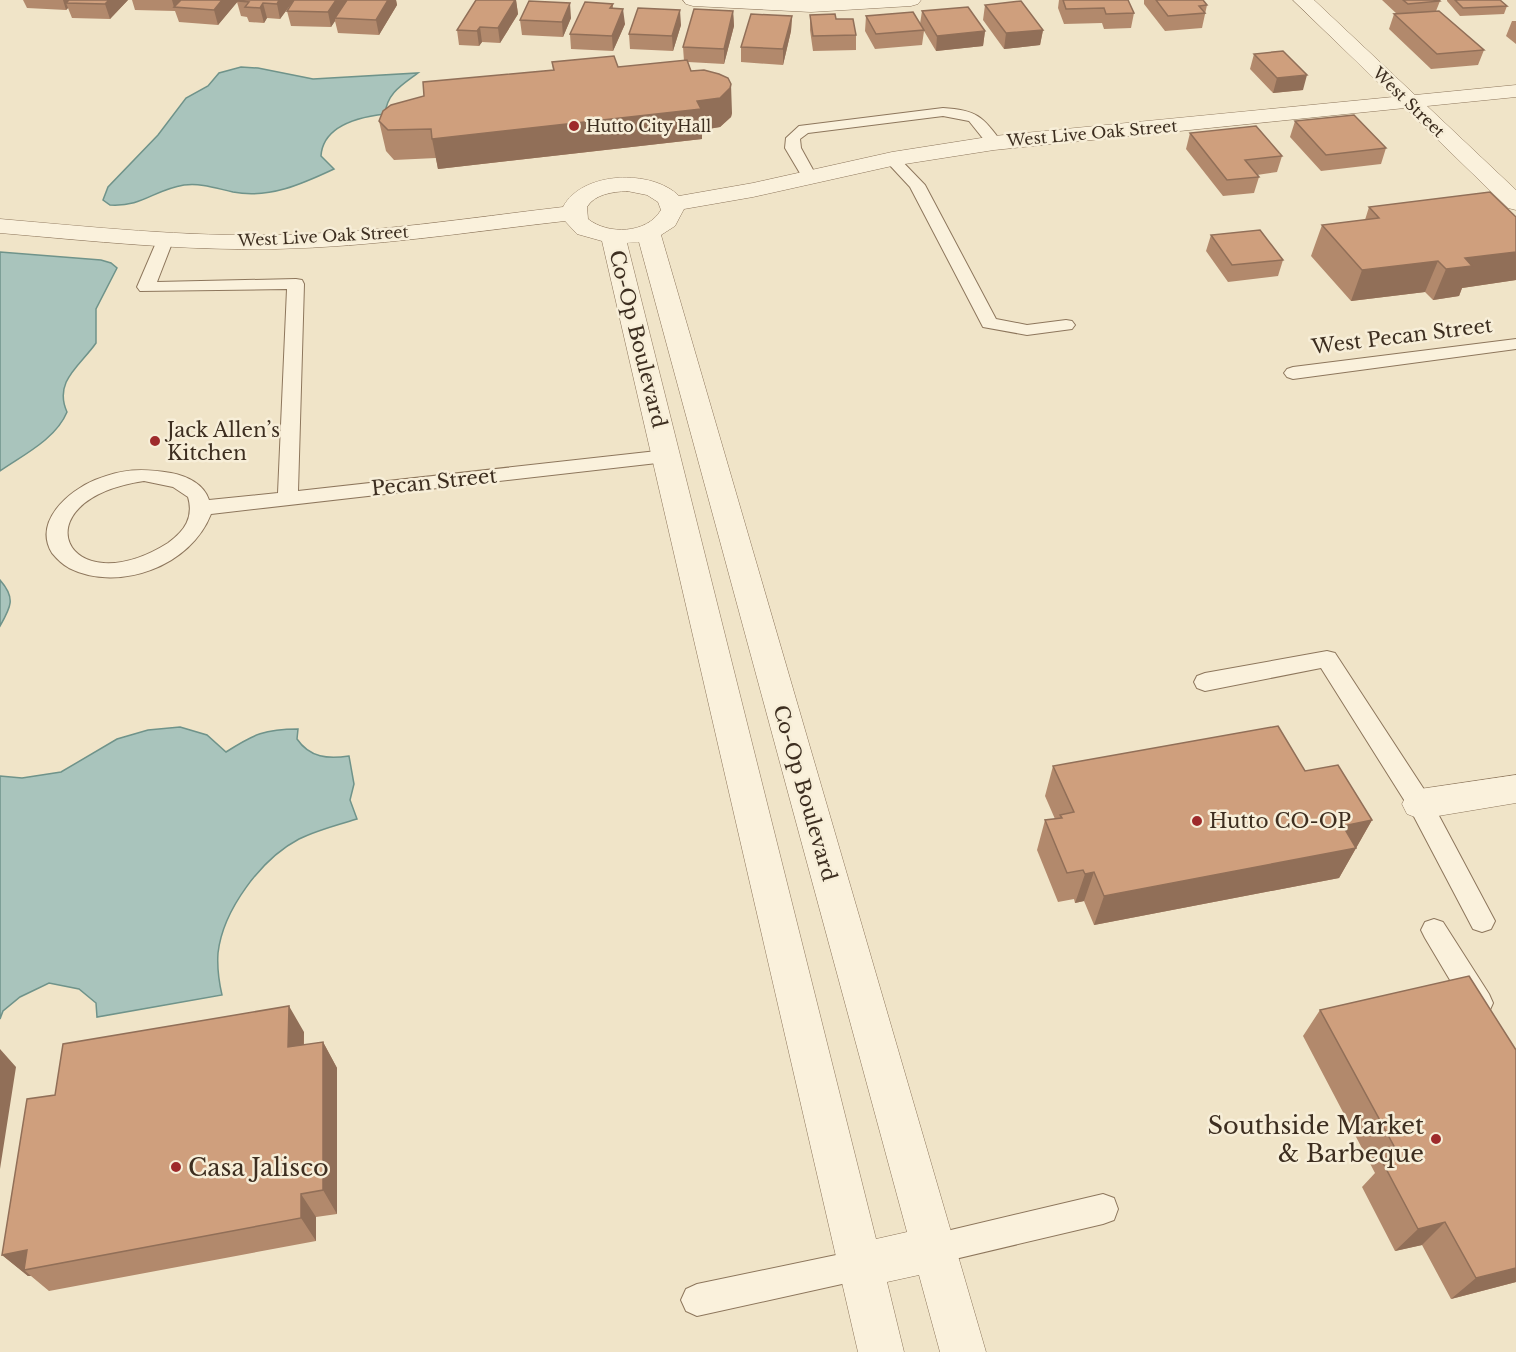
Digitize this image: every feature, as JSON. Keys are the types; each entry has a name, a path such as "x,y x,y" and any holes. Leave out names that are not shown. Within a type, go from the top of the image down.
{"street":[{"path":"693,0 812,6 911,0"},
{"name":"West Street","path":"1303,0 1516,203"},
{"name":"West Live Oak Street","path":"673,204 753,190 892,159 994,143 1516,91"},
{"path":"619,185 643,186 657,190 667,196 673,204 673,213 669,221 648,233 613,237 585,229 577,222 574,213 576,204 584,196 596,190 619,185"},
{"name":"West Live Oak Street","path":"0,226 166,238 278,242 407,232 574,213"},
{"name":"Co-Op Boulevard","path":"648,233 963,1352"},
{"name":"Co-Op Boulevard","path":"613,237 881,1352"},
{"path":"666,456 708,449"},
{"path":"1420,804 1516,789"},
{"path":"860,1265 934,1249"}],"lane":[{"path":"809,177 793,148 794,138 804,129 943,112 963,114 978,119 994,143"},
{"path":"892,159 917,185 989,323 1027,330 1066,325"},
{"path":"166,238 146,287 296,284 288,498"},
{"name":"West Pecan Street","path":"1293,373 1516,344"},
{"name":"Pecan Street","path":"202,508 666,456"},
{"path":"144,475 167,476 176,479 198,494 202,508 199,523 189,538 172,552 151,562 103,570 82,566 66,558 57,546 55,531 62,515 76,500 97,487 120,478 144,475"},
{"path":"1204,681 1327,659 1420,804 1482,921"},
{"path":"1434,930 1491,1022"},
{"path":"934,1249 1103,1209"},
{"path":"697,1300 860,1265"}],"water":[{"path":"241,67 258,68 313,79 418,73 392,95 385,114 354,120 335,130 323,145 321,156 334,169 310,180 272,192 246,194 208,186 184,185 173,187 140,201 121,205 110,205 103,200 108,187 158,135 186,98 208,86 219,73"},
{"path":"0,252 101,260 117,268 96,309 96,343 66,382 64,401 67,412 62,422 38,446 0,471"},
{"path":"0,580 8,592 10,603 0,626"},
{"path":"180,727 207,735 226,752 260,734 298,729 297,739 314,754 327,757 349,756 354,784 350,800 357,819 299,839 271,859 246,887 227,920 221,937 218,964 222,995 97,1017 96,1003 79,989 49,983 20,997 3,1011 0,1019 0,776 22,778 61,772 117,739 148,730"}],"building":[{"path":"69,0 109,0 105,4 66,3"},
{"path":"181,0 222,0 214,10 174,7"},
{"path":"238,0 279,0 277,4 263,3 260,8 245,7 249,2"},
{"path":"294,0 336,0 328,12 287,11"},
{"path":"347,0 388,0 376,20 335,18"},
{"path":"476,0 515,0 498,28 480,27 477,31 457,30"},
{"path":"1063,0 1128,0 1134,13 1106,14 1104,8 1066,9"},
{"path":"1156,0 1203,0 1207,5 1199,6 1205,13 1168,16"},
{"path":"1403,0 1439,0 1440,1 1408,4"},
{"path":"1455,0 1500,0 1507,6 1463,8"},
{"path":"529,1 570,3 562,22 520,20"},
{"path":"1021,1 1043,30 1006,33 985,5"},
{"path":"585,2 613,4 610,8 623,9 612,36 570,34"},
{"path":"968,7 985,31 937,36 922,11"},
{"path":"638,8 680,10 672,36 629,34"},
{"path":"694,9 733,11 724,49 683,47"},
{"path":"1439,11 1484,50 1437,54 1394,14"},
{"path":"913,12 924,30 876,34 866,16"},
{"path":"751,14 792,16 783,49 741,47"},
{"path":"835,14 836,19 853,19 856,35 813,36 810,15"},
{"path":"1283,51 1307,75 1277,78 1254,54"},
{"path":"614,56 618,67 687,60 691,71 704,70 728,78 730,88 720,98 697,101 701,109 432,139 431,129 388,130 379,121 383,111 391,105 424,96 423,82 554,70 552,62"},
{"path":"1354,115 1386,148 1326,155 1295,121"},
{"path":"1256,126 1282,156 1245,160 1259,177 1227,180 1190,133"},
{"path":"1490,192 1516,217 1516,252 1465,258 1472,266 1446,269 1438,261 1362,270 1322,225 1379,218 1369,207"},
{"path":"1260,230 1283,260 1232,265 1211,235"},
{"name":"Hutto CO-OP","path":"1278,726 1305,771 1338,765 1372,820 1343,826 1356,848 1104,896 1094,872 1085,874 1083,870 1067,873 1045,820 1062,818 1060,815 1074,812 1053,766"},
{"name":"Southside Market & Barbeque","path":"1469,976 1516,1050 1516,1268 1476,1278 1445,1222 1418,1229 1383,1163 1401,1159 1320,1010"},
{"path":"289,1006 288,1047 323,1042 323,1190 301,1194 301,1218 24,1270 27,1250 2,1255 27,1099 55,1095 63,1044"}],"place":[{"name":"Hutto City Hall","path":"574,126"},
{"name":"Jack Allen’s Kitchen","path":"155,441"},
{"name":"Hutto CO-OP","path":"1197,821"},
{"name":"Southside Market & Barbeque","path":"1436,1139"},
{"name":"Casa Jalisco","path":"176,1167"}]}
